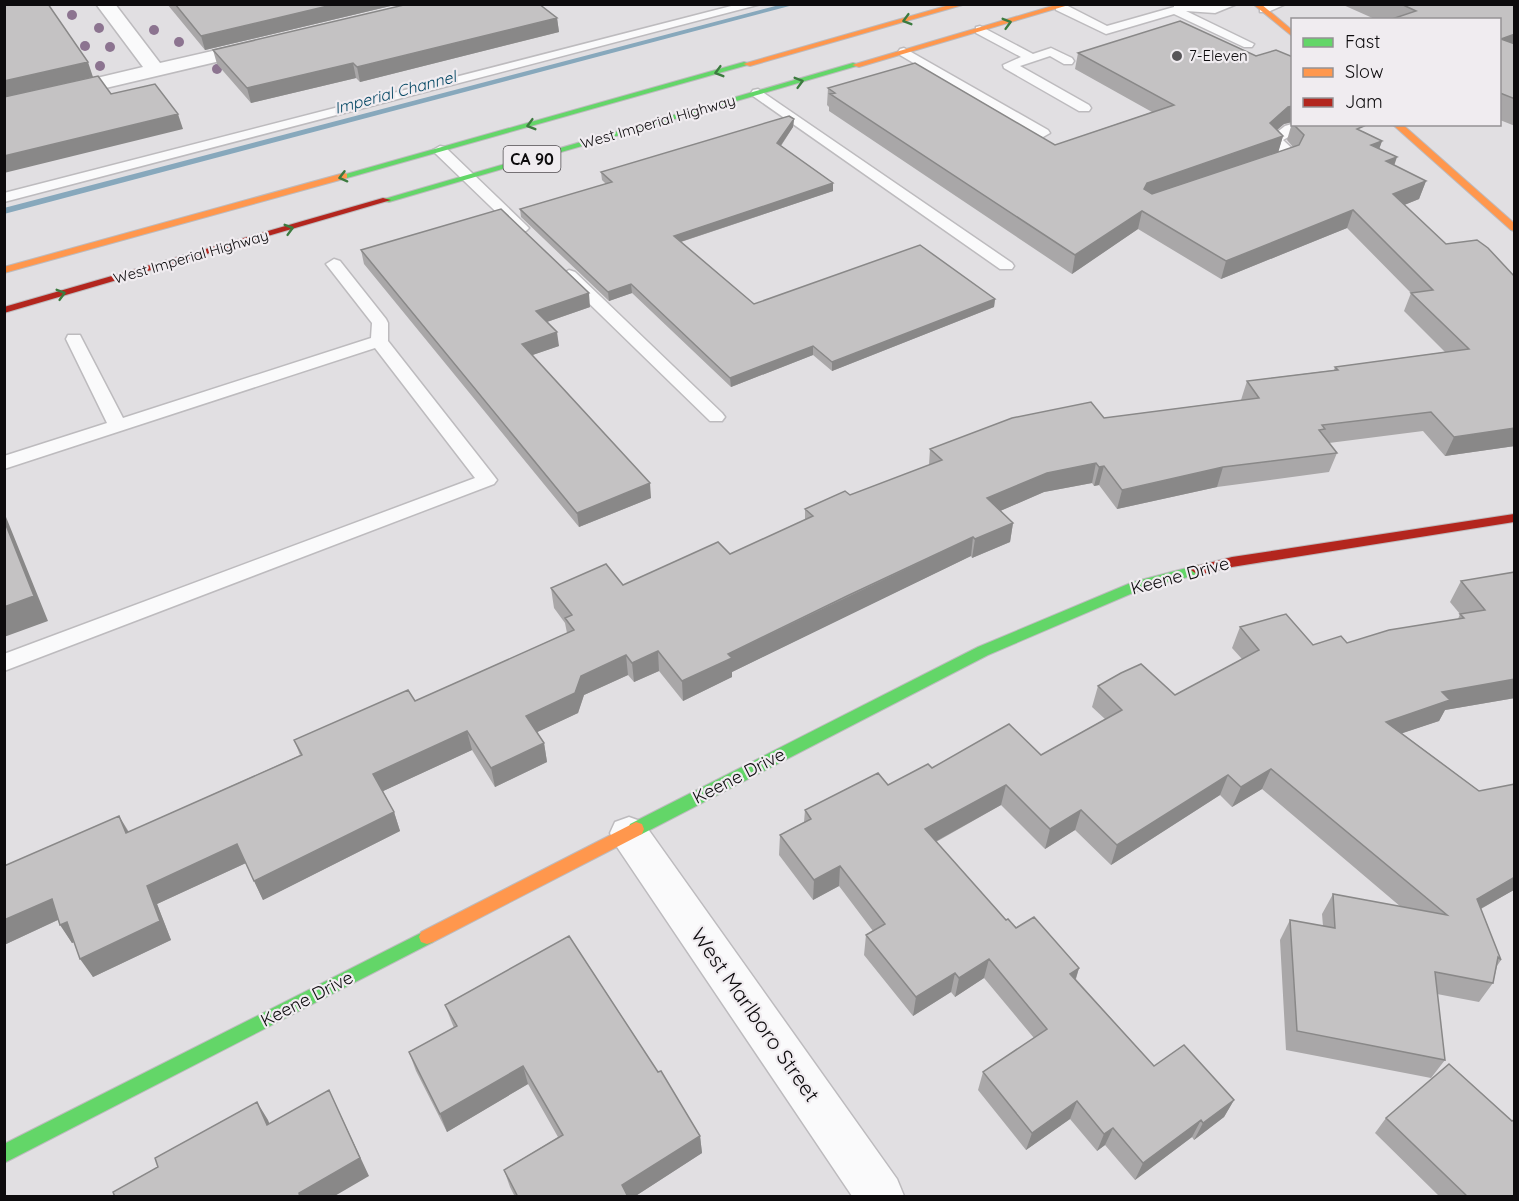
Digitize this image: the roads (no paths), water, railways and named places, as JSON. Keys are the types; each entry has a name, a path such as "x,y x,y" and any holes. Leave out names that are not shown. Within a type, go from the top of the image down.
{"main road":[{"name":"West Imperial Highway","path":"4,270 963,4"},
{"name":"West Imperial Highway","path":"4,310 1064,6"},
{"path":"1260,7 1291,32"},
{"path":"1398,126 1515,228"},
{"name":"Keene Drive","path":"4,1154 983,651 1138,585 1232,562 1515,518"}],"street":[{"path":"105,4 155,70"},
{"path":"4,106 279,41"},
{"name":"West Marlboro Street","path":"629,833 880,1197"}],"lane":[{"path":"4,198 755,4"},
{"path":"1160,4 1180,8 1215,9 1231,4"},
{"path":"1260,7 1280,4"},
{"path":"1064,6 1106,30 1180,8 1248,44"},
{"path":"980,30 1032,58"},
{"path":"904,52 1043,133"},
{"path":"1068,61 1051,52 1009,65 1084,108"},
{"path":"758,93 1006,266"},
{"path":"1256,169 1288,157 1290,153 1274,140 1299,126"},
{"path":"440,150 528,236"},
{"path":"554,260 716,417"},
{"path":"4,663 487,480 379,341 380,323 333,264"},
{"path":"74,339 118,426"},
{"path":"4,463 379,341"}],"waterway":[{"name":"Imperial Channel","path":"4,211 794,4"}],"place":[{"name":"7-Eleven","path":"1177,56"}]}
